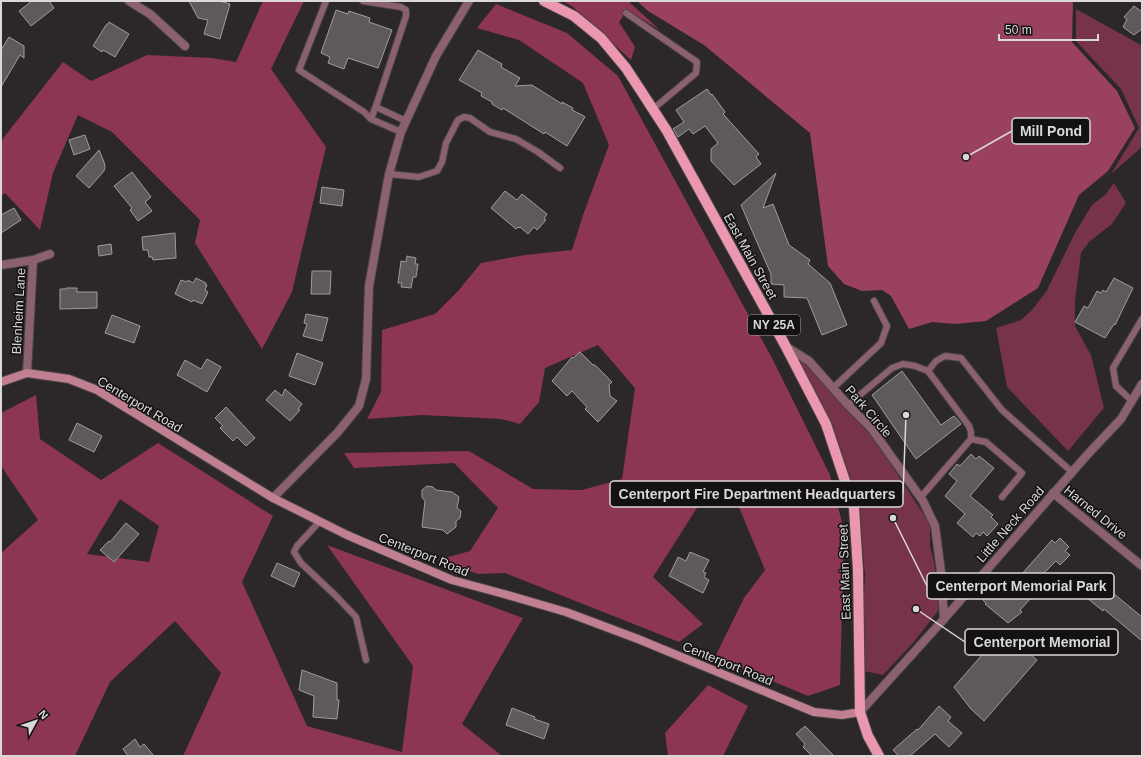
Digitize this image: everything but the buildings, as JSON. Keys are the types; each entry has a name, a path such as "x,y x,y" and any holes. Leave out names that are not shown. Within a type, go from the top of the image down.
{"main road":[{"name":"East Main Street","path":"544,1 574,16 600,38 626,68 668,131 785,345 826,424 854,508 858,570 860,712"},
{"name":"Centerport Road","path":"1,382 27,373 69,379 97,390 272,498 347,535 452,580 566,612 638,639 814,712 842,715 860,712"},
{"name":"NY 25A","path":"860,712 868,736 879,756"}],"street":[{"path":"129,1 150,14 185,46"},
{"path":"272,498 338,432 359,406 366,379 369,286 389,174 401,132 436,56 470,1"},
{"path":"33,260 50,254"},
{"name":"Blenheim Lane","path":"1,265 33,260 27,373"},
{"name":"Park Circle","path":"785,345 809,361 848,405 871,428 920,498 935,526 941,572 944,619"},
{"name":"Little Neck Road","path":"860,712 944,619 1053,493 1121,419 1142,384"},
{"name":"Harned Drive","path":"1053,493 1142,566"}],"lane":[{"path":"326,1 299,70 364,112 371,119 401,132"},
{"path":"364,1 401,6 406,10 406,16 371,119"},
{"path":"626,13 697,62 696,73 653,110"},
{"path":"376,107 406,121"},
{"path":"389,174 419,177 437,171 442,162 446,143 458,120 464,117 470,118 490,132 516,139 538,152 560,168"},
{"path":"833,388 881,344 887,326 874,301"},
{"path":"1132,401 1116,386 1113,368 1142,319"},
{"path":"928,371 936,361 945,356 961,358 1002,410 1072,472"},
{"path":"848,405 892,368 902,364 915,366 928,371 969,426 971,439 920,498"},
{"path":"971,439 986,442 1022,473 1002,497"},
{"path":"320,521 297,546 294,552 301,562 356,618 366,660"}],"shaded area":[{"path":"263,1 304,1 271,69 326,147 292,292 262,349 195,243 200,220 112,132 78,115 53,173 40,230 5,193 1,196 1,141 63,62 91,81 147,55 212,58 236,62"},
{"path":"563,1 628,1 660,30 627,10 619,22 635,47 631,60 573,7"},
{"path":"637,1 1073,1 1072,42 1117,91 1135,128 1108,171 1079,195 1038,288 986,321 955,324 932,322 909,329 891,296 882,290 862,291 844,284 828,266 810,133 704,45 648,11"},
{"path":"496,4 567,33 618,76 773,360 830,475 844,530 840,685 808,696 715,657 744,598 765,570 736,500 702,500 653,577 703,624 679,642 505,573 478,574 438,560 470,551 498,508 454,463 354,468 344,453 469,451 533,489 582,490 622,479 635,388 598,345 545,368 539,402 520,424 501,419 422,415 367,419 381,392 382,330 435,314 458,291 481,263 525,255 572,250 583,215 609,145 583,83 519,40 477,28"},
{"path":"1076,9 1142,45 1142,147 1111,174 1139,128 1121,89 1076,41"},
{"path":"1114,183 1126,203 1112,224 1089,242 1081,253 1075,301 1075,326 1091,355 1104,408 1068,451 1007,387 996,328 1021,320 1031,311 1046,292 1076,231 1092,205 1105,195"},
{"path":"793,355 805,362 867,428 930,524 930,546 938,591 938,611 913,643 883,675 864,671 861,647 865,576 859,511 854,490"},
{"path":"36,395 40,439 101,480 158,443 273,516 242,582 307,726 402,752 413,666 327,545 523,618 462,724 502,756 183,756 221,673 175,621 110,682 75,756 1,756 1,553 38,520 1,466 1,413","holes":["120,499 159,526 149,562 87,554"]},
{"path":"708,685 748,706 723,756 668,756 665,733"}],"place":[{"name":"Mill Pond","path":"966,157"},
{"name":"Centerport Fire Department Headquarters","path":"906,415"},
{"name":"Centerport Memorial Park","path":"893,518"},
{"name":"Centerport Memorial","path":"916,609"}]}
